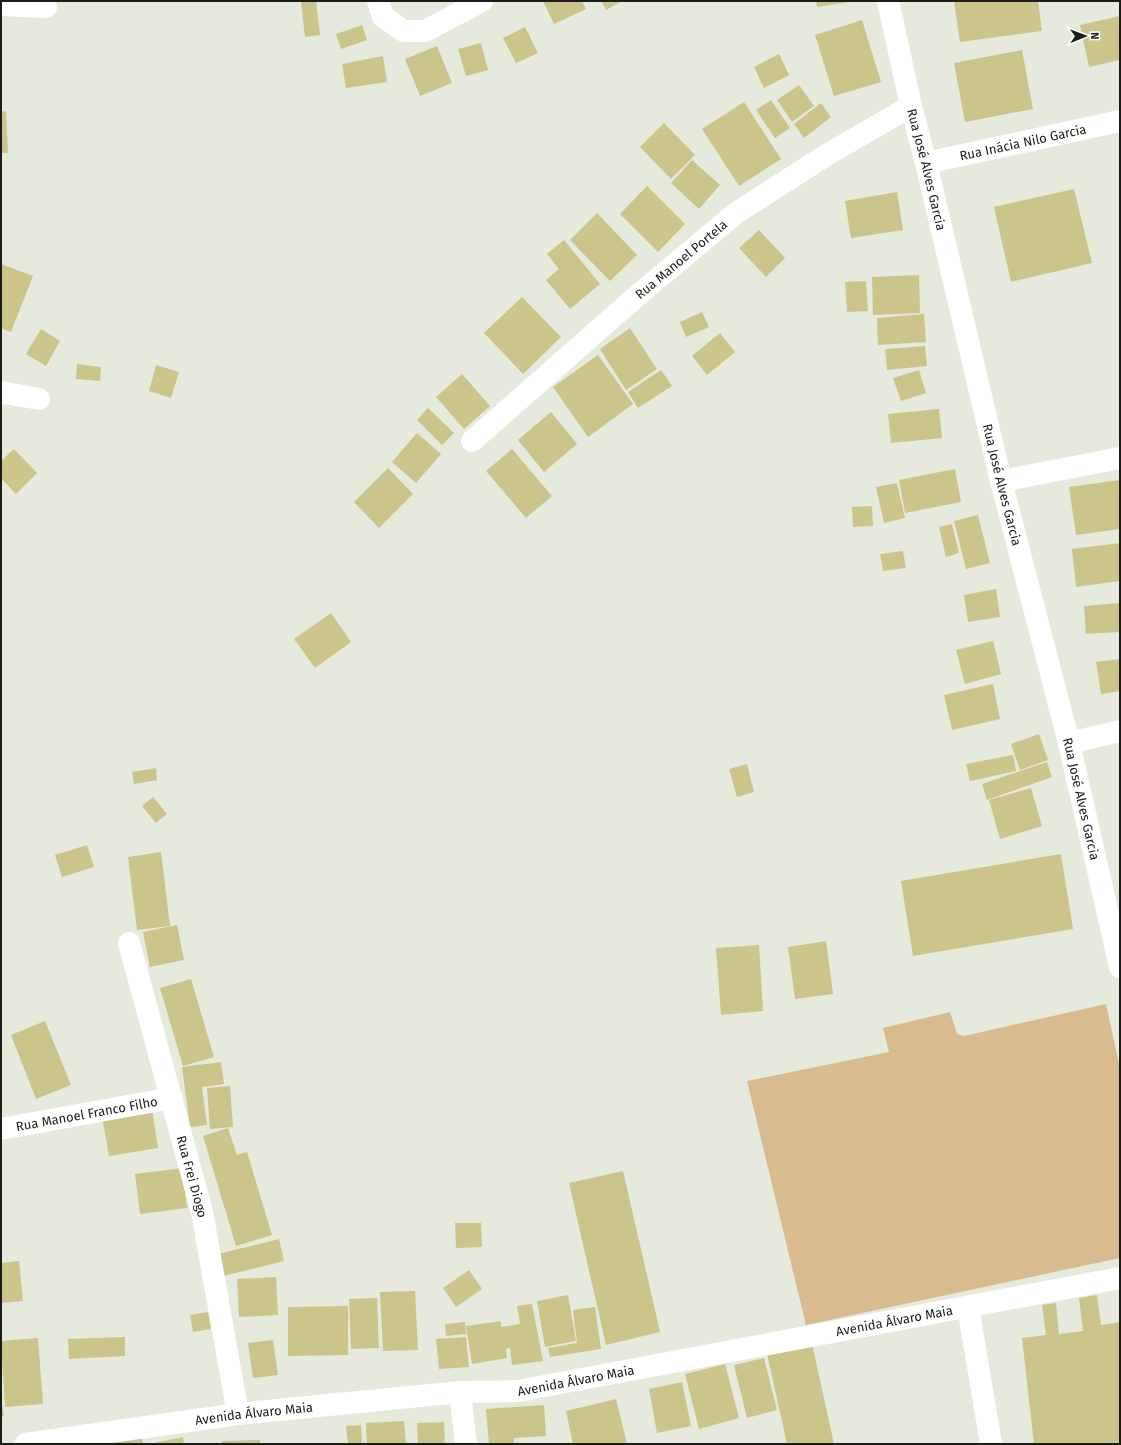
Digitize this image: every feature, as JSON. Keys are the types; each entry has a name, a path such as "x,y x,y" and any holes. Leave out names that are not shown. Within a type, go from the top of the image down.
{"street":[{"path":"381,9 404,31 425,31 482,1"},
{"name":"Rua José Alves Garcia","path":"888,1 911,106 1002,481 1069,743 1120,967"},
{"path":"1,5 46,7"},
{"name":"Rua Manoel Portela","path":"472,441 638,294 736,213 826,156 911,106"},
{"name":"Rua Inácia Nilo Garcia","path":"926,163 1120,121"},
{"path":"1,392 39,399"},
{"path":"1002,481 1120,458"},
{"path":"1069,743 1120,731"},
{"name":"Rua Frei Diogo","path":"129,943 202,1212 238,1414"},
{"name":"Rua Manoel Franco Filho","path":"1,1129 172,1098"},
{"name":"Avenida Álvaro Maia","path":"26,1444 238,1414 460,1392 518,1391 1120,1278"},
{"path":"968,1307 991,1444"},
{"path":"460,1392 466,1444"}],"shaded area":[{"path":"1106,1004 1120,1068 1120,1258 806,1325 747,1081 889,1052 883,1028 950,1012 957,1034 964,1036"}],"building":[{"path":"316,1 320,35 305,37 301,2"},
{"path":"543,1 582,1 586,9 554,24"},
{"path":"601,1 622,1 606,10"},
{"path":"816,1 849,1 849,2 817,7"},
{"path":"954,1 1038,1 1042,31 960,42"},
{"path":"1120,16 1120,60 1089,67 1080,25"},
{"path":"862,20 881,82 834,96 815,35"},
{"path":"362,25 367,40 341,49 336,34"},
{"path":"525,27 538,53 516,63 503,38"},
{"path":"481,43 488,70 466,76 458,49"},
{"path":"437,46 452,83 420,96 405,59"},
{"path":"1022,50 1033,109 965,122 954,63"},
{"path":"779,54 789,75 764,88 754,67"},
{"path":"383,56 387,82 346,88 342,64"},
{"path":"799,85 814,106 792,122 777,100"},
{"path":"771,100 790,128 775,138 756,110"},
{"path":"744,102 781,159 739,186 702,129"},
{"path":"821,103 831,117 804,138 794,124"},
{"path":"6,111 8,153 1,153 1,112"},
{"path":"664,123 695,155 671,179 640,147"},
{"path":"692,160 720,185 699,209 671,183"},
{"path":"647,186 685,224 658,252 620,214"},
{"path":"1074,189 1092,263 1011,282 994,207"},
{"path":"897,192 903,230 851,238 845,201"},
{"path":"597,213 637,255 610,281 570,240"},
{"path":"759,230 785,258 766,277 739,248"},
{"path":"564,240 600,284 570,309 546,280 559,269 547,254"},
{"path":"1,264 33,276 11,332 1,328"},
{"path":"919,275 920,313 873,315 872,277"},
{"path":"866,281 868,311 847,312 845,282"},
{"path":"522,297 561,337 523,374 484,333"},
{"path":"702,312 709,327 686,337 680,322"},
{"path":"924,314 926,342 878,345 877,318"},
{"path":"630,328 657,369 626,390 600,349"},
{"path":"41,329 60,341 46,366 26,354"},
{"path":"720,333 735,352 707,375 692,356"},
{"path":"925,346 927,366 887,370 885,349"},
{"path":"598,355 633,404 588,437 553,387"},
{"path":"77,364 101,367 100,381 76,379"},
{"path":"156,365 179,372 171,398 149,391"},
{"path":"661,370 672,386 638,408 628,392"},
{"path":"919,370 926,393 901,401 893,378"},
{"path":"462,374 490,406 464,429 436,397"},
{"path":"428,408 454,433 442,445 417,420"},
{"path":"939,409 942,438 891,443 888,414"},
{"path":"551,412 577,444 544,472 518,440"},
{"path":"417,433 441,454 416,483 392,462"},
{"path":"14,449 37,473 16,494 1,478 1,461"},
{"path":"512,449 552,496 526,518 486,471"},
{"path":"388,468 413,494 379,528 354,502"},
{"path":"955,469 961,502 905,513 899,480"},
{"path":"1120,480 1120,529 1076,535 1069,487"},
{"path":"897,483 905,518 884,523 876,487"},
{"path":"872,506 873,526 853,527 852,507"},
{"path":"978,515 990,563 966,569 954,521"},
{"path":"952,524 959,553 946,557 939,527"},
{"path":"1120,543 1120,581 1076,587 1072,549"},
{"path":"903,551 906,568 883,571 880,554"},
{"path":"996,589 1000,617 968,622 964,595"},
{"path":"1120,603 1120,632 1086,634 1084,606"},
{"path":"331,613 351,642 315,668 294,639"},
{"path":"993,641 1001,674 965,684 956,650"},
{"path":"1120,659 1120,691 1101,694 1096,662"},
{"path":"993,684 1000,719 952,730 944,695"},
{"path":"1039,734 1048,760 1020,770 1011,744"},
{"path":"1013,755 1016,771 970,781 966,764"},
{"path":"1047,762 1052,777 987,800 982,784"},
{"path":"747,764 754,792 737,797 729,769"},
{"path":"156,768 157,780 134,784 132,772"},
{"path":"1031,788 1042,826 1000,839 989,800"},
{"path":"153,797 167,814 156,823 142,806"},
{"path":"87,845 94,867 62,877 55,855"},
{"path":"161,852 170,926 137,930 128,857"},
{"path":"1061,854 1073,929 913,956 901,881"},
{"path":"177,925 184,960 150,967 143,932"},
{"path":"826,941 833,994 795,999 788,947"},
{"path":"759,945 763,1011 721,1015 716,948"},
{"path":"191,979 214,1057 183,1066 160,988"},
{"path":"45,1021 71,1085 36,1099 11,1035"},
{"path":"221,1062 224,1084 202,1087 207,1125 190,1127 182,1067"},
{"path":"230,1086 233,1127 210,1129 207,1088"},
{"path":"152,1109 158,1148 109,1156 102,1116"},
{"path":"228,1128 237,1155 247,1152 272,1235 236,1246 203,1136"},
{"path":"182,1168 187,1208 140,1214 135,1174"},
{"path":"623,1171 660,1332 606,1345 569,1183"},
{"path":"455,1223 481,1223 482,1247 456,1248"},
{"path":"279,1239 284,1261 223,1276 218,1254"},
{"path":"19,1261 23,1301 1,1303 1,1263"},
{"path":"469,1270 482,1289 456,1307 443,1288"},
{"path":"276,1277 278,1315 239,1317 237,1279"},
{"path":"415,1291 418,1350 383,1351 380,1292"},
{"path":"568,1295 576,1341 545,1347 537,1301"},
{"path":"1097,1295 1101,1325 1120,1322 1120,1444 1034,1444 1022,1338 1046,1335 1042,1305 1056,1303 1059,1334 1083,1331 1079,1298"},
{"path":"377,1298 379,1348 351,1349 349,1299"},
{"path":"532,1304 543,1361 512,1365 510,1348 506,1349 507,1358 472,1364 466,1326 501,1321 501,1327 520,1324 517,1306"},
{"path":"348,1306 348,1355 288,1356 288,1307"},
{"path":"595,1307 601,1349 550,1357 548,1348 577,1343 573,1310"},
{"path":"208,1312 211,1329 193,1332 190,1315"},
{"path":"465,1322 466,1334 446,1336 445,1324"},
{"path":"125,1337 125,1356 69,1359 68,1339"},
{"path":"466,1337 469,1367 439,1369 436,1339"},
{"path":"38,1338 43,1404 5,1407 1,1341"},
{"path":"273,1340 278,1375 253,1378 248,1343"},
{"path":"812,1344 834,1444 787,1444 767,1354"},
{"path":"764,1358 777,1410 747,1418 734,1365"},
{"path":"725,1364 739,1418 699,1429 685,1374"},
{"path":"682,1382 691,1426 657,1433 649,1389"},
{"path":"1,1397 4,1416 1,1417"},
{"path":"616,1399 627,1444 573,1444 566,1411"},
{"path":"544,1405 546,1436 514,1438 514,1444 489,1444 486,1409"},
{"path":"404,1421 406,1444 367,1444 366,1423"},
{"path":"444,1422 445,1444 418,1444 417,1423"},
{"path":"361,1425 362,1444 348,1444 346,1426"},
{"path":"141,1435 143,1444 104,1444"},
{"path":"183,1437 184,1444 155,1444 155,1443"},
{"path":"260,1440 260,1444 222,1444 222,1441"}]}
